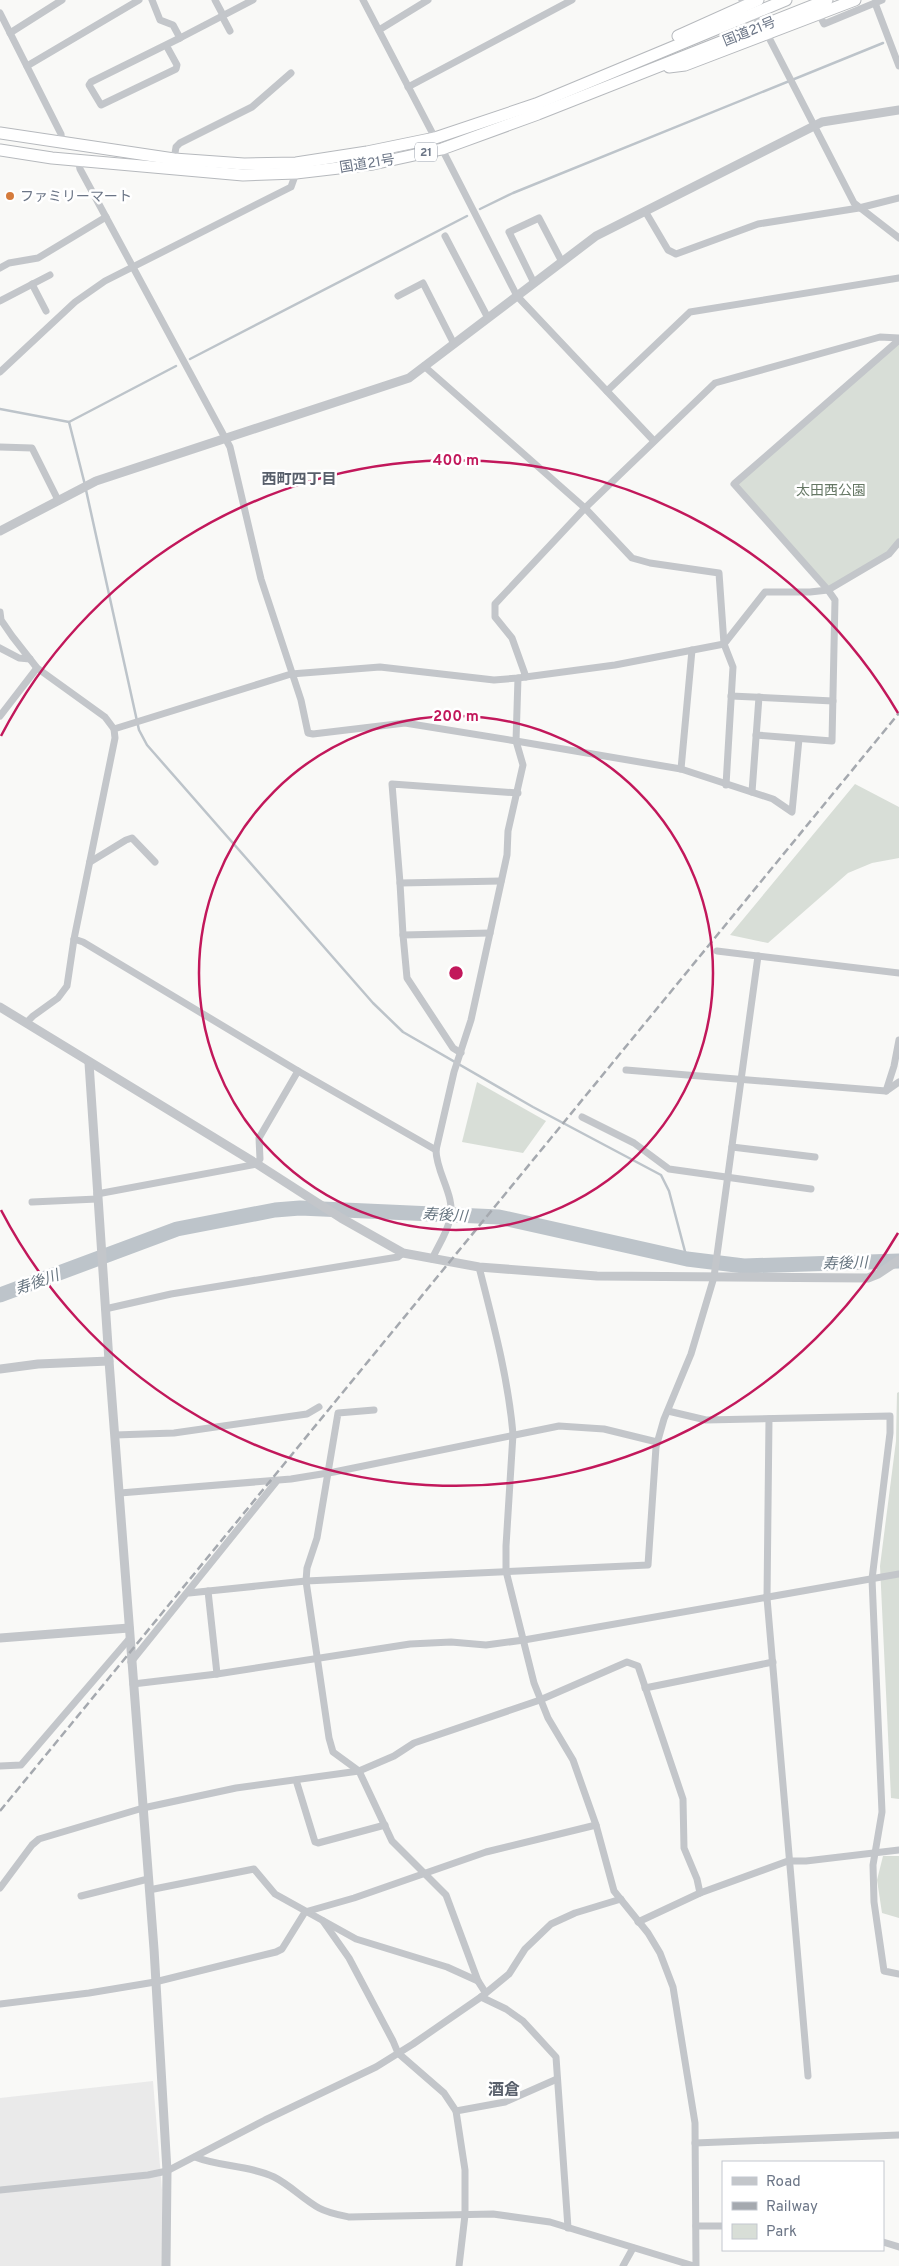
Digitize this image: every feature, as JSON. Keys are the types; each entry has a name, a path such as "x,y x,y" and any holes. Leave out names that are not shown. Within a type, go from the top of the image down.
{"highway":[{"path":"747,6 758,0"},
{"name":"国道21号","path":"0,133 174,159 244,164 296,163 367,152 435,138 536,104 622,68 747,6 786,0"},
{"name":"国道21号","path":"0,150 52,158 244,175 296,173 373,164 442,149 652,70 685,65 766,30 827,0"},
{"path":"766,30 819,14 855,0"}],"street":[{"path":"10,33 62,0"},
{"path":"27,66 139,0"},
{"path":"152,0 160,20 173,25 180,38"},
{"path":"215,0 230,31"},
{"path":"166,44 177,65 176,69 101,106 89,85 91,82 166,44 180,38 253,0"},
{"path":"363,0 435,138"},
{"path":"379,30 428,0"},
{"path":"408,86 572,0"},
{"path":"819,14 824,24 882,0"},
{"path":"874,3 899,66"},
{"path":"747,6 766,30 791,84 839,178 854,203 899,238"},
{"path":"0,14 61,134 62,143"},
{"path":"174,159 176,147 180,143 252,107 291,73"},
{"path":"0,531 90,484 409,378 596,236 822,122 899,110"},
{"path":"442,149 517,296 654,441"},
{"path":"78,159 80,169 230,447 261,579 301,700 308,733 313,734 405,723 516,740 680,769 774,799 792,812 798,739"},
{"path":"0,372 75,302 105,281 291,187 296,173"},
{"path":"645,211 668,250 676,254 758,224 859,208 899,198"},
{"path":"0,268 9,263 38,258 106,217"},
{"path":"534,283 509,232 539,218 562,262"},
{"path":"444,236 488,318"},
{"path":"0,301 50,275"},
{"path":"607,392 690,312 899,278"},
{"path":"398,296 422,283 454,344"},
{"path":"32,284 46,311"},
{"path":"432,1259 450,1220 451,1210 436,1159 436,1150 456,1068 472,1020 507,855 508,831 523,765 516,740 522,678 512,638 495,618 495,604 585,508 715,384 880,337 899,339"},
{"path":"756,735 832,741 834,600 828,590 734,484 899,339"},
{"path":"424,366 585,508 632,558 650,563 719,574 724,644 733,667 726,785"},
{"path":"0,448 32,448 58,500"},
{"path":"114,729 291,674 380,667 494,680 615,665 724,644 765,592 828,590 889,554 899,542"},
{"path":"0,612 1,620 37,668 106,717 114,729 115,738 74,939 67,986 58,998 26,1023"},
{"path":"0,648 19,658 30,659"},
{"path":"680,769 692,650"},
{"path":"0,716 37,668"},
{"path":"731,696 832,702"},
{"path":"752,792 759,697"},
{"path":"460,1055 453,1048 407,978 392,784 518,793"},
{"path":"90,862 132,838 155,862"},
{"path":"400,883 501,881"},
{"path":"403,935 490,933"},
{"path":"74,939 83,942 298,1071 436,1150"},
{"path":"717,951 899,973"},
{"path":"189,1593 306,1581 648,1565 658,1442 668,1411 691,1354 715,1274 758,956"},
{"path":"0,1007 257,1164 341,1218 403,1253 479,1267 597,1276 715,1274 868,1278 899,1260"},
{"path":"886,1091 894,1066 899,1040"},
{"path":"89,1062 97,1197 168,2171 166,2266"},
{"path":"626,1070 886,1091 899,1082"},
{"path":"257,1164 260,1158 259,1138 298,1071"},
{"path":"582,1117 634,1143 670,1169 728,1179 811,1189"},
{"path":"732,1147 815,1157"},
{"path":"32,1202 97,1197 257,1164"},
{"path":"105,1309 171,1294 398,1257 403,1253"},
{"path":"195,2157 208,2162 260,2171 275,2177 320,2209 336,2215 349,2217 493,2214 550,2222 695,2266 695,2123 673,1987 660,1953 614,1891 596,1826 573,1760 548,1718 540,1700 506,1571 513,1434 508,1394 496,1333 479,1267"},
{"path":"0,1369 47,1364 109,1361"},
{"path":"115,1435 174,1432 217,1427 307,1414 319,1407"},
{"path":"374,1410 338,1414 317,1538 307,1568 306,1581 329,1738 333,1752 360,1771 392,1840 427,1873 446,1895 483,1994 523,2021 556,2057 568,2228"},
{"path":"668,1411 706,1420 890,1416 890,1433 872,1578 882,1812 875,1852 874,1902 884,1971 899,1974"},
{"path":"769,1419 767,1598 788,1861 808,2076"},
{"path":"120,1493 276,1482 559,1426 604,1429 658,1442"},
{"path":"132,1662 276,1482"},
{"path":"133,1684 217,1674 410,1644 451,1642 486,1645 524,1640 896,1574"},
{"path":"208,1591 217,1674"},
{"path":"0,1638 129,1633"},
{"path":"0,1766 21,1765 129,1633"},
{"path":"0,1888 32,1845 39,1839 143,1808 236,1788 360,1771 394,1756 414,1743 540,1700 627,1662 638,1666 683,1799 684,1848 698,1879 700,1892"},
{"path":"645,1688 773,1662"},
{"path":"296,1780 315,1842 318,1843 385,1826"},
{"path":"0,2004 89,1993 155,1982 276,1952 282,1949 306,1912 486,1852 596,1826"},
{"path":"638,1922 700,1892 788,1861 899,1850"},
{"path":"149,1890 254,1869 275,1894 356,1939 447,1967 478,1981"},
{"path":"81,1896 148,1879"},
{"path":"0,2190 148,2175 168,2171 265,2120 376,2067 509,1974 525,1949 551,1924 575,1913 621,1899"},
{"path":"322,1921 349,1958 394,2040 398,2053 444,2093 456,2111 465,2170 465,2215 459,2266"},
{"path":"456,2111 505,2102 557,2078"},
{"path":"695,2143 899,2135"},
{"path":"696,2226 722,2226"},
{"path":"884,2242 899,2246"},
{"path":"623,2266 632,2248"}],"shaded area":[{"path":"153,2081 162,2190 162,2266 0,2266 0,2098"}],"green space":[{"name":"太田西公園","path":"899,340 899,542 889,554 828,590 734,484"},
{"path":"855,784 899,807 899,858 872,863 848,873 768,943 730,935"},
{"path":"477,1082 546,1121 523,1153 462,1142"},
{"path":"899,1392 899,1799 891,1798 880,1566 896,1441 897,1393"},
{"path":"883,1856 899,1856 899,1918 882,1913 877,1880"}],"waterway":[{"path":"480,209 513,193 883,43"},
{"path":"190,359 467,216"},
{"path":"0,409 69,422 176,366"},
{"path":"69,422 85,485"},
{"path":"86,490 139,730 147,745 373,1003 403,1032 533,1107 661,1175 669,1191 687,1259"},
{"name":"寿後川","path":"0,1295 177,1229 275,1210 300,1208 499,1217 687,1259 744,1266 899,1261"}],"railway":[{"path":"0,1811 899,713"}],"place":[{"name":"ファミリーマート","path":"10,196"}],"district":[{"name":"西町四丁目","path":"299,479"},
{"name":"酒倉","path":"504,2089"}]}
